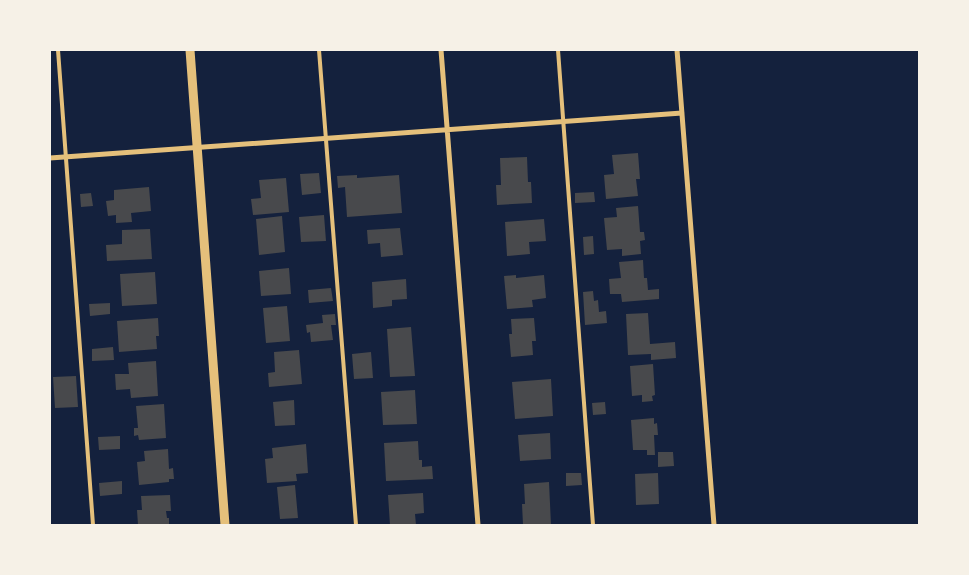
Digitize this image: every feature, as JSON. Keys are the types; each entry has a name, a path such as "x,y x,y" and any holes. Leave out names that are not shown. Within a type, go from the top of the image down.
{"street":[{"path":"190,50 225,525"},
{"path":"441,50 478,525"},
{"path":"677,50 714,525"},
{"path":"50,158 682,113"}],"lane":[{"path":"58,50 93,525"},
{"path":"319,50 356,525"},
{"path":"558,50 593,525"}],"building":[{"path":"638,153 640,179 636,179 638,196 606,199 604,175 614,174 612,155"},
{"path":"527,157 528,182 531,182 532,203 497,205 496,185 501,185 500,158"},
{"path":"319,173 321,193 302,195 300,174"},
{"path":"357,175 357,178 399,175 402,213 347,217 345,187 338,188 337,176"},
{"path":"286,178 289,212 253,215 251,199 261,198 259,180"},
{"path":"149,187 151,211 131,213 132,222 116,223 116,215 108,216 106,201 114,200 114,190"},
{"path":"594,192 595,202 575,203 575,193"},
{"path":"91,193 93,206 81,207 80,194"},
{"path":"638,206 640,232 644,232 645,240 640,241 641,254 622,256 622,249 607,250 604,218 617,217 616,208"},
{"path":"324,215 326,241 301,242 299,217"},
{"path":"282,216 285,252 259,255 256,219"},
{"path":"544,219 546,241 529,242 530,254 507,256 505,222"},
{"path":"400,228 403,255 381,257 380,243 368,244 367,230"},
{"path":"150,229 152,259 107,261 106,245 122,244 122,230"},
{"path":"593,236 594,254 584,255 583,237"},
{"path":"643,260 644,278 647,278 648,290 659,289 659,299 622,302 621,294 610,294 609,279 621,278 619,262"},
{"path":"289,268 291,294 261,296 259,271"},
{"path":"155,272 157,304 122,306 120,274"},
{"path":"516,275 516,278 544,275 546,298 532,300 533,307 507,309 504,276"},
{"path":"406,279 407,299 392,300 392,306 373,308 372,282"},
{"path":"331,288 333,301 309,303 308,290"},
{"path":"593,291 594,301 598,300 599,312 606,311 607,323 585,325 583,292"},
{"path":"110,303 110,314 90,316 89,304"},
{"path":"287,306 290,341 266,343 263,308"},
{"path":"648,313 650,344 675,342 676,358 651,360 651,354 628,355 626,314"},
{"path":"335,314 336,325 331,325 333,340 311,342 310,332 307,333 306,325 323,323 322,315"},
{"path":"158,318 159,336 156,336 157,349 119,352 117,321"},
{"path":"534,318 536,341 532,341 533,355 511,357 509,334 512,334 511,319"},
{"path":"411,327 415,376 390,377 387,329"},
{"path":"113,347 114,360 92,361 92,349"},
{"path":"299,350 302,384 269,387 268,373 275,372 274,352"},
{"path":"371,352 373,378 354,379 352,354"},
{"path":"156,361 158,396 131,398 130,389 116,390 115,374 129,374 128,363"},
{"path":"653,364 655,395 652,396 653,401 642,402 642,395 632,396 630,366"},
{"path":"76,376 78,407 55,408 53,377"},
{"path":"551,379 553,416 515,419 512,382"},
{"path":"415,390 417,424 383,425 381,392"},
{"path":"294,400 295,425 275,426 273,402"},
{"path":"605,402 606,414 593,415 592,403"},
{"path":"164,404 166,438 139,440 138,435 134,436 134,428 138,428 136,406"},
{"path":"654,418 654,424 657,423 658,435 654,435 655,455 647,455 647,450 633,450 631,420"},
{"path":"550,433 551,459 520,461 518,435"},
{"path":"120,436 120,449 99,450 98,437"},
{"path":"418,441 419,460 422,460 422,467 432,466 433,479 386,481 384,443"},
{"path":"306,444 308,473 296,474 297,481 267,483 265,459 273,458 272,448"},
{"path":"168,449 169,469 173,468 174,479 169,479 169,482 139,485 137,462 145,461 144,451"},
{"path":"658,452 673,452 674,466 658,467"},
{"path":"566,473 581,473 582,485 566,486"},
{"path":"658,473 659,504 636,505 635,474"},
{"path":"122,481 122,494 100,496 99,483"},
{"path":"549,482 551,525 523,525 522,504 525,504 524,484"},
{"path":"295,485 298,518 280,519 277,487"},
{"path":"423,493 424,513 415,514 416,525 390,525 388,495"},
{"path":"170,495 171,511 166,511 169,525 138,525 137,510 142,510 141,496"}]}
